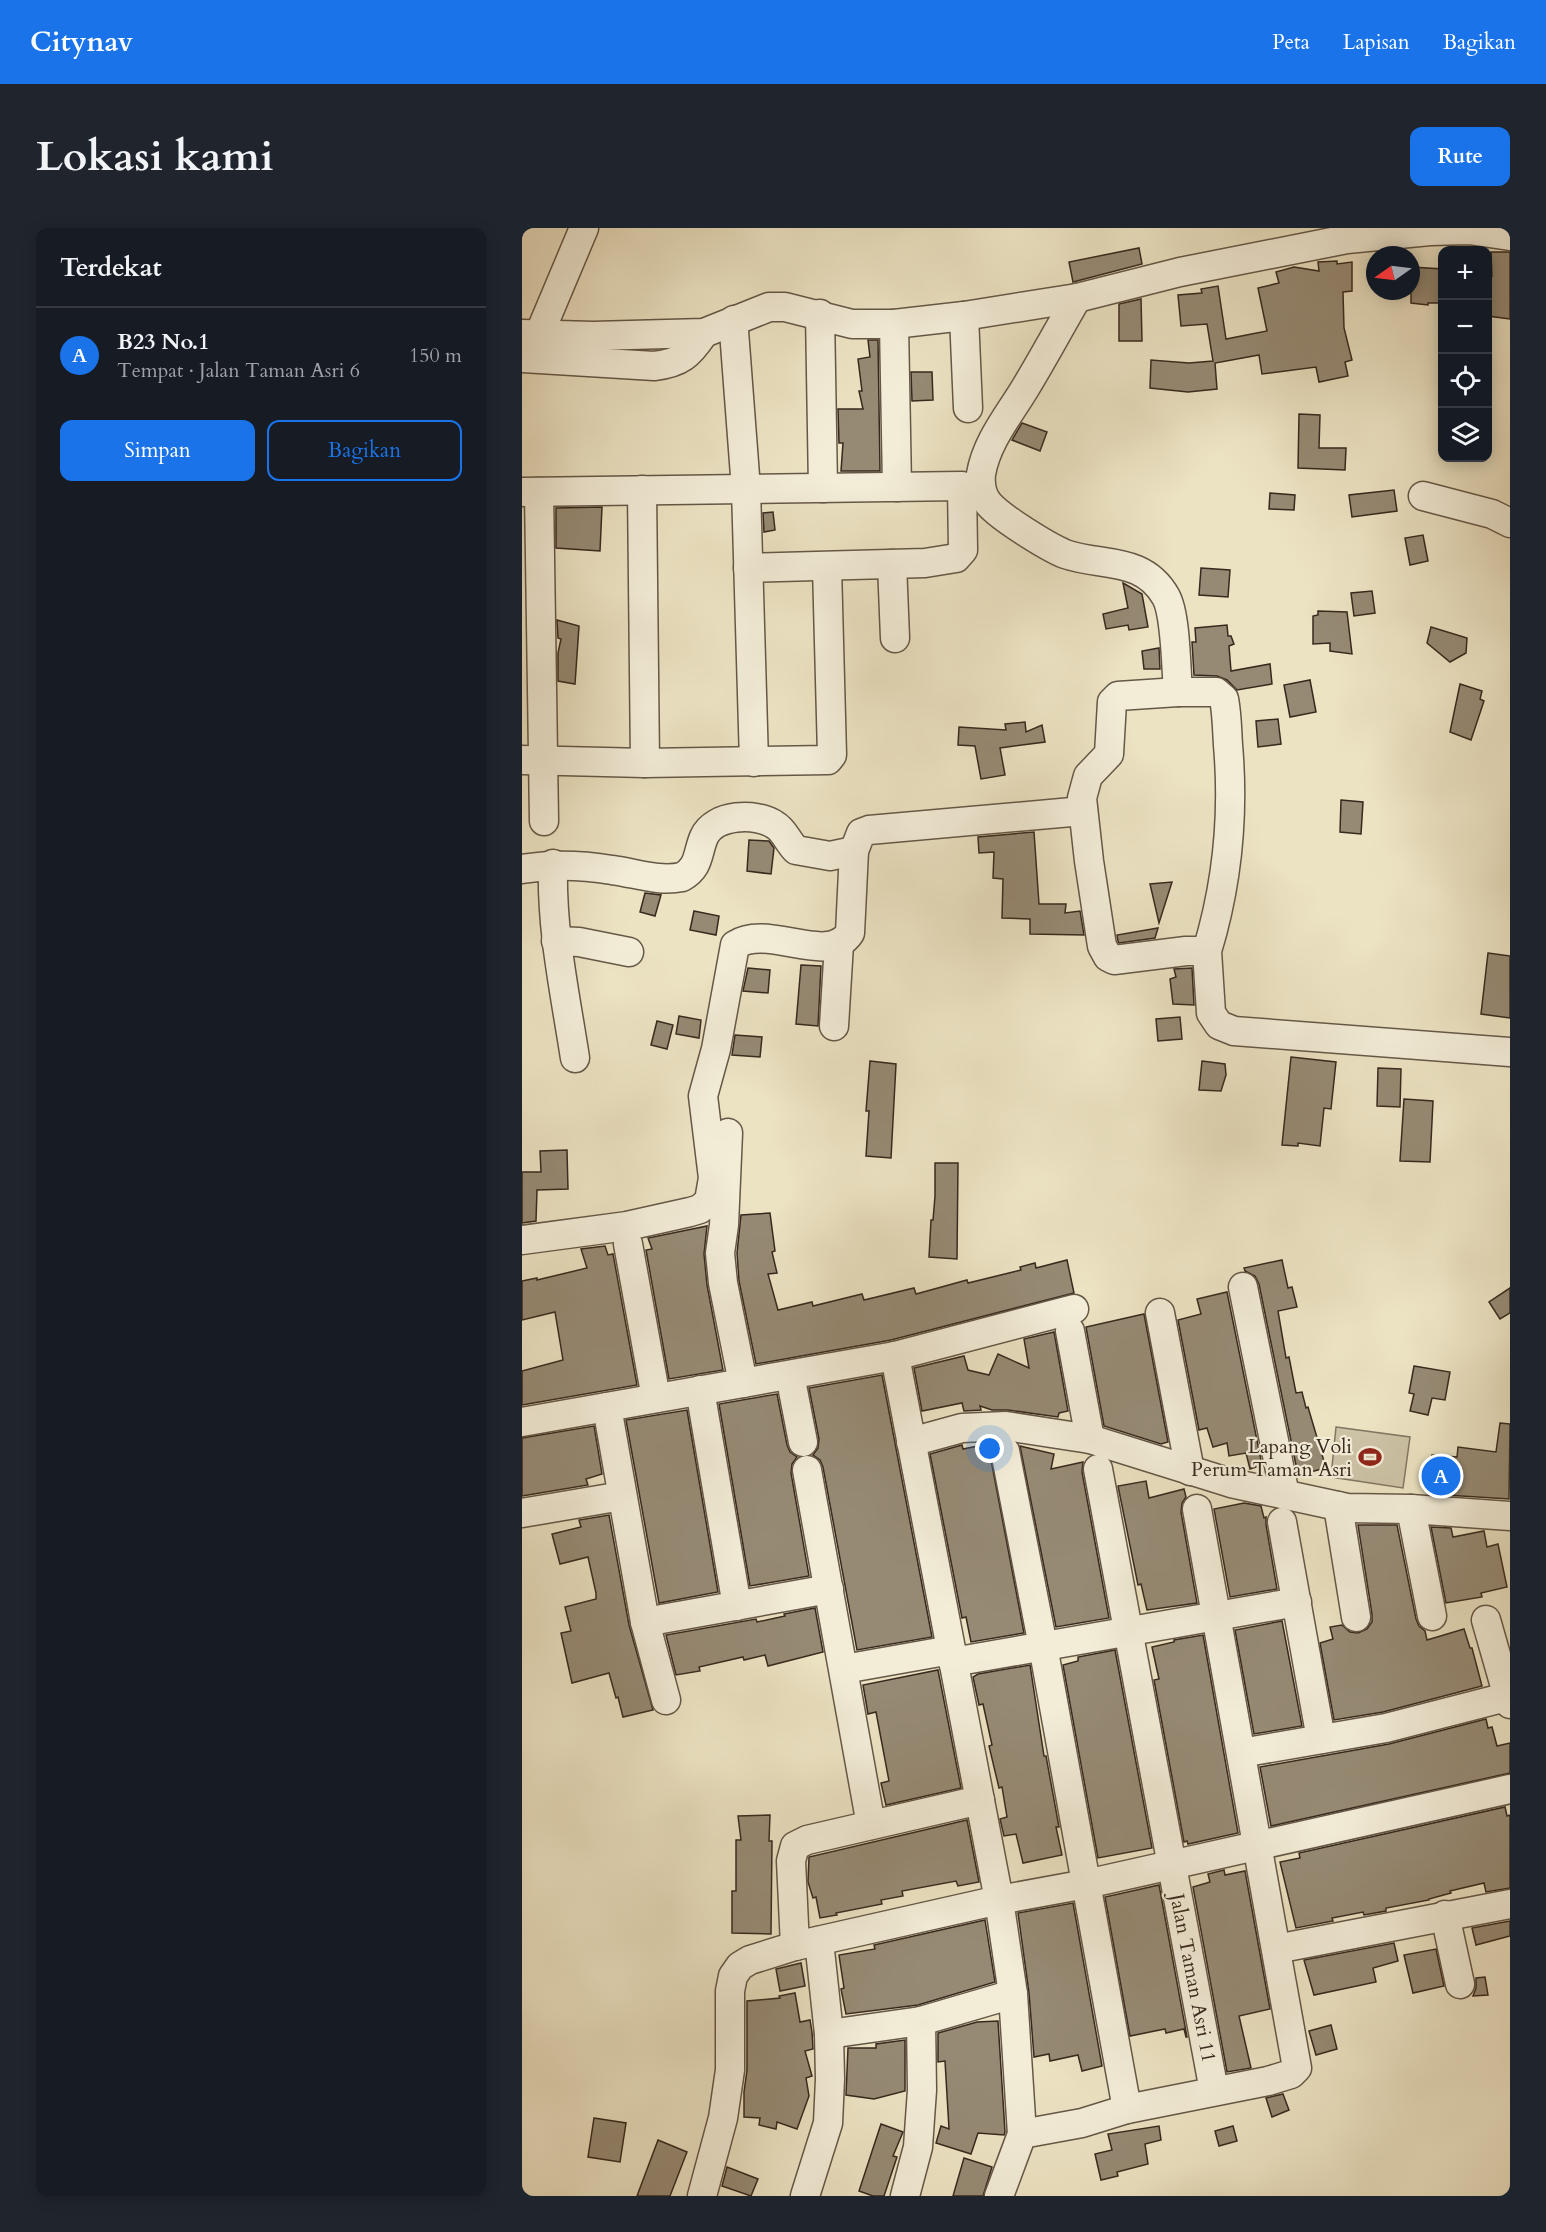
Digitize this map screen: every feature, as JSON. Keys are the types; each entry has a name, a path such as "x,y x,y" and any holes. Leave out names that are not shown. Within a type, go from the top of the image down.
{"street":[{"path":"584,228 530,334 594,336 704,333 770,307 785,307 820,314 852,324 894,324 964,316 1077,298 1180,272 1285,239 1469,229 1510,236"},
{"path":"1077,298 1027,386 999,427 985,459 981,486 989,504 1049,546 1065,554 1087,560 1128,566 1147,576 1158,586 1170,608 1178,692"},
{"path":"820,314 823,488"},
{"path":"964,316 968,408"},
{"path":"734,320 746,489 754,762"},
{"path":"894,324 897,487"},
{"path":"522,358 667,365 685,358 704,333"},
{"path":"544,821 533,761 530,492 962,486 964,540 963,550 956,558 939,562 748,568"},
{"path":"642,490 645,763"},
{"path":"1423,496 1492,514 1510,523"},
{"path":"892,564 895,639"},
{"path":"533,761 645,763 828,760 832,756 827,567"},
{"path":"1207,951 1186,951 1114,960 1105,955 1100,937 1083,811 1083,792 1088,776 1109,754 1112,702 1122,696 1216,692 1222,696 1224,702 1230,769 1230,824 1219,898 1207,951 1211,1013 1215,1020 1226,1029 1242,1032 1510,1052"},
{"path":"522,1240 627,1226 690,1212 705,1205 711,1194 713,1178 703,1096 716,1049 735,945 743,940 757,938 829,947 846,940 850,933 854,851 858,839 865,831 1083,811"},
{"path":"522,868 553,864 615,870 651,878 682,877 694,866 704,837 713,826 745,817 776,825 795,850 830,856 854,851"},
{"path":"553,864 552,902 556,941 575,1058"},
{"path":"556,941 598,945 629,952"},
{"path":"834,1026 838,944"},
{"path":"728,1133 724,1225 720,1253 723,1283 743,1383"},
{"path":"628,1244 656,1398"},
{"path":"1243,1287 1283,1508 1321,1739"},
{"path":"1160,1313 1190,1471"},
{"path":"522,1422 895,1356 1072,1320 1090,1439"},
{"path":"895,1356 999,1900 1013,1994 1022,2134 999,2196"},
{"path":"790,1375 803,1442"},
{"path":"700,1390 737,1606"},
{"path":"607,1407 645,1622 666,1700"},
{"path":"911,1442 962,1428 1006,1426 1090,1439 1232,1483 1283,1508 1338,1506 1510,1516"},
{"path":"1005,1451 1043,1646 1126,2109"},
{"name":"Jalan Taman Asri 11","path":"1098,1469 1214,2091"},
{"path":"807,1470 871,1826"},
{"path":"522,1513 622,1496"},
{"path":"1338,1506 1356,1617"},
{"path":"1022,2134 1082,2123 1126,2109 1268,2081 1291,2074 1297,2068 1197,1509"},
{"path":"1411,1509 1432,1616"},
{"path":"645,1622 829,1589"},
{"path":"844,1670 1043,1646 1297,1602"},
{"path":"1241,1753 1386,1728 1509,1699 1486,1620"},
{"path":"702,2196 723,2118 728,2079 730,1991 733,1976 740,1966 750,1960 807,1943 999,1900 1086,1884 1510,1789"},
{"path":"805,2196 828,2123 829,2034 807,1943 791,1861 795,1846 807,1840 980,1800"},
{"path":"1276,1949 1510,1904"},
{"path":"1445,1915 1460,1984"},
{"path":"829,2034 921,2021 1013,1994"},
{"path":"905,2196 918,2147 922,2090 921,2021"}],"shaded area":[{"name":"Lapang Voli Perum Taman Asri","path":"1336,1427 1410,1437 1403,1488 1331,1477"}],"building":[{"path":"1139,248 1142,264 1073,282 1069,262"},
{"path":"1492,252 1510,252 1510,319 1492,317"},
{"path":"1337,261 1337,264 1352,262 1352,291 1343,292 1344,328 1352,360 1345,362 1348,376 1319,382 1316,367 1262,374 1259,355 1215,363 1217,389 1188,392 1150,388 1151,360 1189,363 1213,361 1207,324 1181,326 1178,295 1202,293 1201,289 1218,286 1226,339 1267,331 1258,288 1279,283 1276,272 1294,267 1319,271 1318,262"},
{"path":"1420,268 1438,269 1438,303 1428,303 1428,305 1411,303 1411,300 1420,300"},
{"path":"1141,299 1142,341 1119,341 1119,304"},
{"path":"868,340 878,340 880,471 841,471 843,443 839,443 838,409 863,409 859,391 862,391 858,359 870,357"},
{"path":"911,372 932,372 933,400 912,401"},
{"path":"1299,414 1320,415 1319,448 1346,448 1345,470 1298,468"},
{"path":"1022,423 1047,432 1040,451 1012,440"},
{"path":"1394,490 1397,511 1352,517 1349,495"},
{"path":"1270,493 1295,495 1294,510 1269,509"},
{"path":"602,507 600,551 556,548 556,508"},
{"path":"773,512 775,530 764,532 763,513"},
{"path":"1423,535 1428,561 1410,565 1405,538"},
{"path":"1201,568 1230,570 1228,597 1199,595"},
{"path":"1123,583 1142,594 1148,627 1129,630 1128,625 1106,629 1103,614 1128,608"},
{"path":"1372,591 1375,613 1354,616 1351,593"},
{"path":"1318,611 1347,612 1352,654 1330,651 1330,643 1313,644 1313,616 1318,615"},
{"path":"557,620 579,626 575,684 558,681 558,653 561,639 558,638"},
{"path":"1227,625 1228,636 1231,636 1234,644 1229,646 1231,671 1270,664 1272,684 1237,690 1227,680 1217,676 1194,675 1192,642 1196,642 1195,628"},
{"path":"1431,627 1467,638 1466,653 1450,662 1427,643"},
{"path":"1159,648 1160,669 1144,669 1142,651"},
{"path":"1310,680 1316,712 1290,717 1284,685"},
{"path":"1460,684 1482,691 1480,699 1484,701 1471,740 1450,732"},
{"path":"1278,719 1281,744 1258,747 1256,721"},
{"path":"1025,722 1026,732 1042,725 1045,742 1000,748 1005,775 981,779 975,746 958,745 959,727 1006,730 1005,724"},
{"path":"1341,800 1363,802 1361,834 1340,832"},
{"path":"1034,832 1039,904 1066,904 1065,913 1080,911 1084,935 1030,934 1030,919 1002,918 1003,879 993,878 994,852 979,853 978,837"},
{"path":"749,840 769,841 774,848 771,874 747,871"},
{"path":"1172,882 1159,923 1150,884"},
{"path":"645,893 661,895 655,916 640,912"},
{"path":"694,911 719,916 716,935 690,930"},
{"path":"1158,928 1155,938 1119,943 1118,941 1117,935"},
{"path":"1488,953 1510,956 1510,1018 1481,1014"},
{"path":"801,965 821,966 818,1026 796,1024"},
{"path":"748,968 770,970 768,993 743,991"},
{"path":"1192,968 1194,1005 1173,1004 1170,979 1176,977 1174,969"},
{"path":"679,1016 701,1020 699,1038 676,1034"},
{"path":"1180,1017 1182,1039 1158,1041 1156,1019"},
{"path":"657,1021 673,1025 667,1049 651,1045"},
{"path":"735,1035 762,1037 760,1057 732,1055"},
{"path":"1291,1057 1336,1062 1331,1109 1324,1108 1320,1146 1298,1143 1298,1146 1282,1145"},
{"path":"870,1061 896,1064 891,1158 866,1156 869,1111 866,1111"},
{"path":"1202,1061 1225,1064 1226,1075 1221,1091 1199,1090"},
{"path":"1378,1068 1401,1069 1400,1107 1377,1106"},
{"path":"1404,1099 1433,1101 1430,1162 1400,1161"},
{"path":"567,1150 568,1189 537,1190 536,1221 522,1223 522,1172 541,1172 540,1151"},
{"path":"935,1163 958,1163 957,1259 929,1257 935,1196"},
{"path":"770,1213 775,1251 772,1252 777,1273 768,1274 778,1310 812,1302 813,1306 862,1294 864,1300 914,1288 916,1294 967,1280 968,1283 1021,1270 1020,1267 1035,1263 1036,1268 1067,1260 1074,1293 891,1340 756,1364 739,1281 737,1253 741,1215"},
{"path":"707,1226 704,1254 707,1285 723,1370 669,1379 646,1250 652,1249 648,1238"},
{"path":"605,1246 608,1255 613,1254 637,1385 522,1405 522,1371 563,1360 555,1312 522,1320 522,1281 537,1278 537,1280 587,1268 581,1249"},
{"path":"1282,1260 1288,1288 1292,1287 1297,1307 1278,1311 1286,1358 1289,1357 1296,1393 1302,1392 1306,1408 1308,1407 1326,1468 1298,1475 1259,1284 1255,1276 1245,1271 1244,1268"},
{"path":"1510,1288 1510,1313 1500,1319 1489,1302"},
{"path":"1227,1292 1262,1465 1250,1469 1246,1453 1229,1456 1227,1443 1213,1447 1207,1428 1199,1430 1178,1320 1201,1314 1197,1299"},
{"path":"1144,1314 1168,1442 1161,1444 1104,1426 1086,1327"},
{"path":"1054,1332 1068,1411 1059,1413 1058,1417 992,1410 980,1406 981,1410 964,1411 962,1403 922,1411 914,1368 964,1356 968,1370 989,1375 998,1354 1029,1368 1024,1339"},
{"path":"1414,1366 1450,1372 1445,1400 1432,1398 1428,1415 1410,1411 1414,1394 1409,1393"},
{"path":"882,1375 932,1637 857,1650 823,1467 820,1460 813,1455 818,1448 819,1439 809,1388"},
{"path":"777,1394 787,1445 790,1452 797,1457 792,1464 791,1473 809,1576 750,1586 719,1404"},
{"path":"687,1410 718,1592 659,1603 626,1420"},
{"path":"1500,1423 1510,1424 1509,1499 1430,1494 1432,1455 1457,1457 1458,1447 1496,1452"},
{"path":"594,1426 602,1474 586,1479 588,1485 522,1496 522,1438"},
{"path":"988,1444 1024,1633 971,1642 966,1617 962,1618 930,1454 962,1445 963,1449"},
{"path":"1020,1446 1054,1454 1051,1469 1083,1462 1082,1472 1109,1618 1056,1627"},
{"path":"1146,1481 1149,1498 1184,1489 1186,1497 1182,1503 1181,1512 1197,1603 1147,1610 1141,1584 1138,1585 1118,1486"},
{"path":"1244,1503 1261,1506 1264,1518 1266,1517 1277,1589 1230,1597 1214,1509"},
{"path":"609,1515 629,1625 653,1710 623,1717 609,1673 572,1683 561,1633 571,1631 565,1607 596,1599 596,1593 588,1557 560,1564 552,1534 581,1527 579,1520"},
{"path":"1358,1525 1397,1525 1419,1626 1425,1631 1427,1640 1464,1629 1470,1648 1472,1648 1482,1686 1383,1712 1334,1720 1320,1643 1333,1639 1330,1627 1342,1625 1350,1632 1358,1633 1367,1629 1372,1622"},
{"path":"1431,1527 1451,1528 1453,1537 1484,1531 1487,1547 1498,1544 1507,1587 1481,1593 1482,1597 1446,1603"},
{"path":"815,1608 823,1652 768,1666 765,1655 744,1660 743,1657 699,1667 700,1671 676,1675 666,1635 756,1619 757,1622"},
{"path":"1282,1621 1302,1726 1254,1734 1235,1630"},
{"path":"1203,1635 1238,1833 1188,1844 1187,1841 1184,1842 1154,1680 1159,1679 1152,1647"},
{"path":"1115,1650 1152,1848 1098,1858 1063,1665 1078,1661 1078,1657"},
{"path":"1030,1665 1062,1855 1023,1863 1016,1834 1004,1836 1000,1819 1007,1817 1002,1787 999,1788 989,1746 992,1745 983,1704 979,1705 973,1677 978,1674"},
{"path":"938,1670 961,1788 886,1805 881,1783 889,1781 876,1712 868,1714 863,1685"},
{"path":"1486,1719 1488,1728 1492,1727 1497,1746 1510,1743 1510,1773 1271,1826 1260,1767 1389,1744"},
{"path":"1505,1807 1507,1816 1510,1815 1510,1888 1486,1892 1484,1883 1450,1891 1451,1893 1429,1900 1386,1908 1386,1911 1364,1915 1363,1912 1296,1928 1280,1862 1300,1858 1299,1853"},
{"path":"770,1815 771,1934 732,1933 732,1891 736,1891 736,1840 741,1840 738,1816"},
{"path":"967,1820 979,1882 958,1886 956,1881 902,1891 903,1896 881,1900 882,1904 820,1918 816,1897 813,1898 808,1882 809,1857"},
{"path":"1224,1870 1225,1875 1245,1871 1270,2009 1239,2016 1251,2068 1227,2072 1193,1887 1210,1882 1208,1874"},
{"path":"1159,1885 1187,2037 1184,2029 1166,2033 1165,2029 1130,2036 1105,1897"},
{"path":"1073,1903 1102,2066 1082,2071 1078,2055 1050,2061 1049,2054 1034,2057 1029,1993 1018,1913"},
{"path":"985,1920 995,1982 918,2005 846,2014 841,1989 844,1988 839,1955 875,1949 874,1945"},
{"path":"1510,1921 1510,1936 1476,1945 1472,1928"},
{"path":"1394,1943 1398,1961 1373,1968 1376,1982 1314,1995 1304,1960"},
{"path":"1436,1949 1444,1986 1413,1993 1404,1955"},
{"path":"801,1963 805,1986 780,1991 776,1969"},
{"path":"1485,1977 1488,1995 1473,1996 1476,1978"},
{"path":"795,1993 800,2022 810,2020 813,2049 805,2051 812,2076 806,2078 809,2096 797,2129 777,2122 776,2129 759,2125 760,2118 744,2117 747,2001 780,1998 779,1996"},
{"path":"998,2021 1004,2135 978,2133 971,2154 936,2143 941,2126 949,2129 945,2061 938,2062 938,2033 977,2022"},
{"path":"1331,2025 1337,2049 1316,2055 1309,2031"},
{"path":"905,2040 905,2091 874,2099 846,2095 848,2048 876,2048 876,2044"},
{"path":"1283,2094 1289,2110 1272,2117 1266,2098"},
{"path":"594,2118 626,2123 620,2162 588,2157"},
{"path":"881,2124 903,2132 893,2156 897,2157 884,2196 873,2196 859,2191"},
{"path":"1159,2126 1161,2140 1145,2144 1148,2164 1117,2172 1118,2176 1101,2180 1095,2154 1112,2150 1108,2134"},
{"path":"1233,2126 1237,2141 1219,2146 1215,2131"},
{"path":"658,2140 687,2152 670,2196 637,2196"},
{"path":"964,2158 992,2167 983,2196 953,2196"},
{"path":"727,2167 758,2179 751,2196 722,2186"}],"place":[{"name":"Lapang Voli Perum Taman Asri","path":"1370,1457"},
{"name":"B23 No.1","path":"1441,1476"}]}
